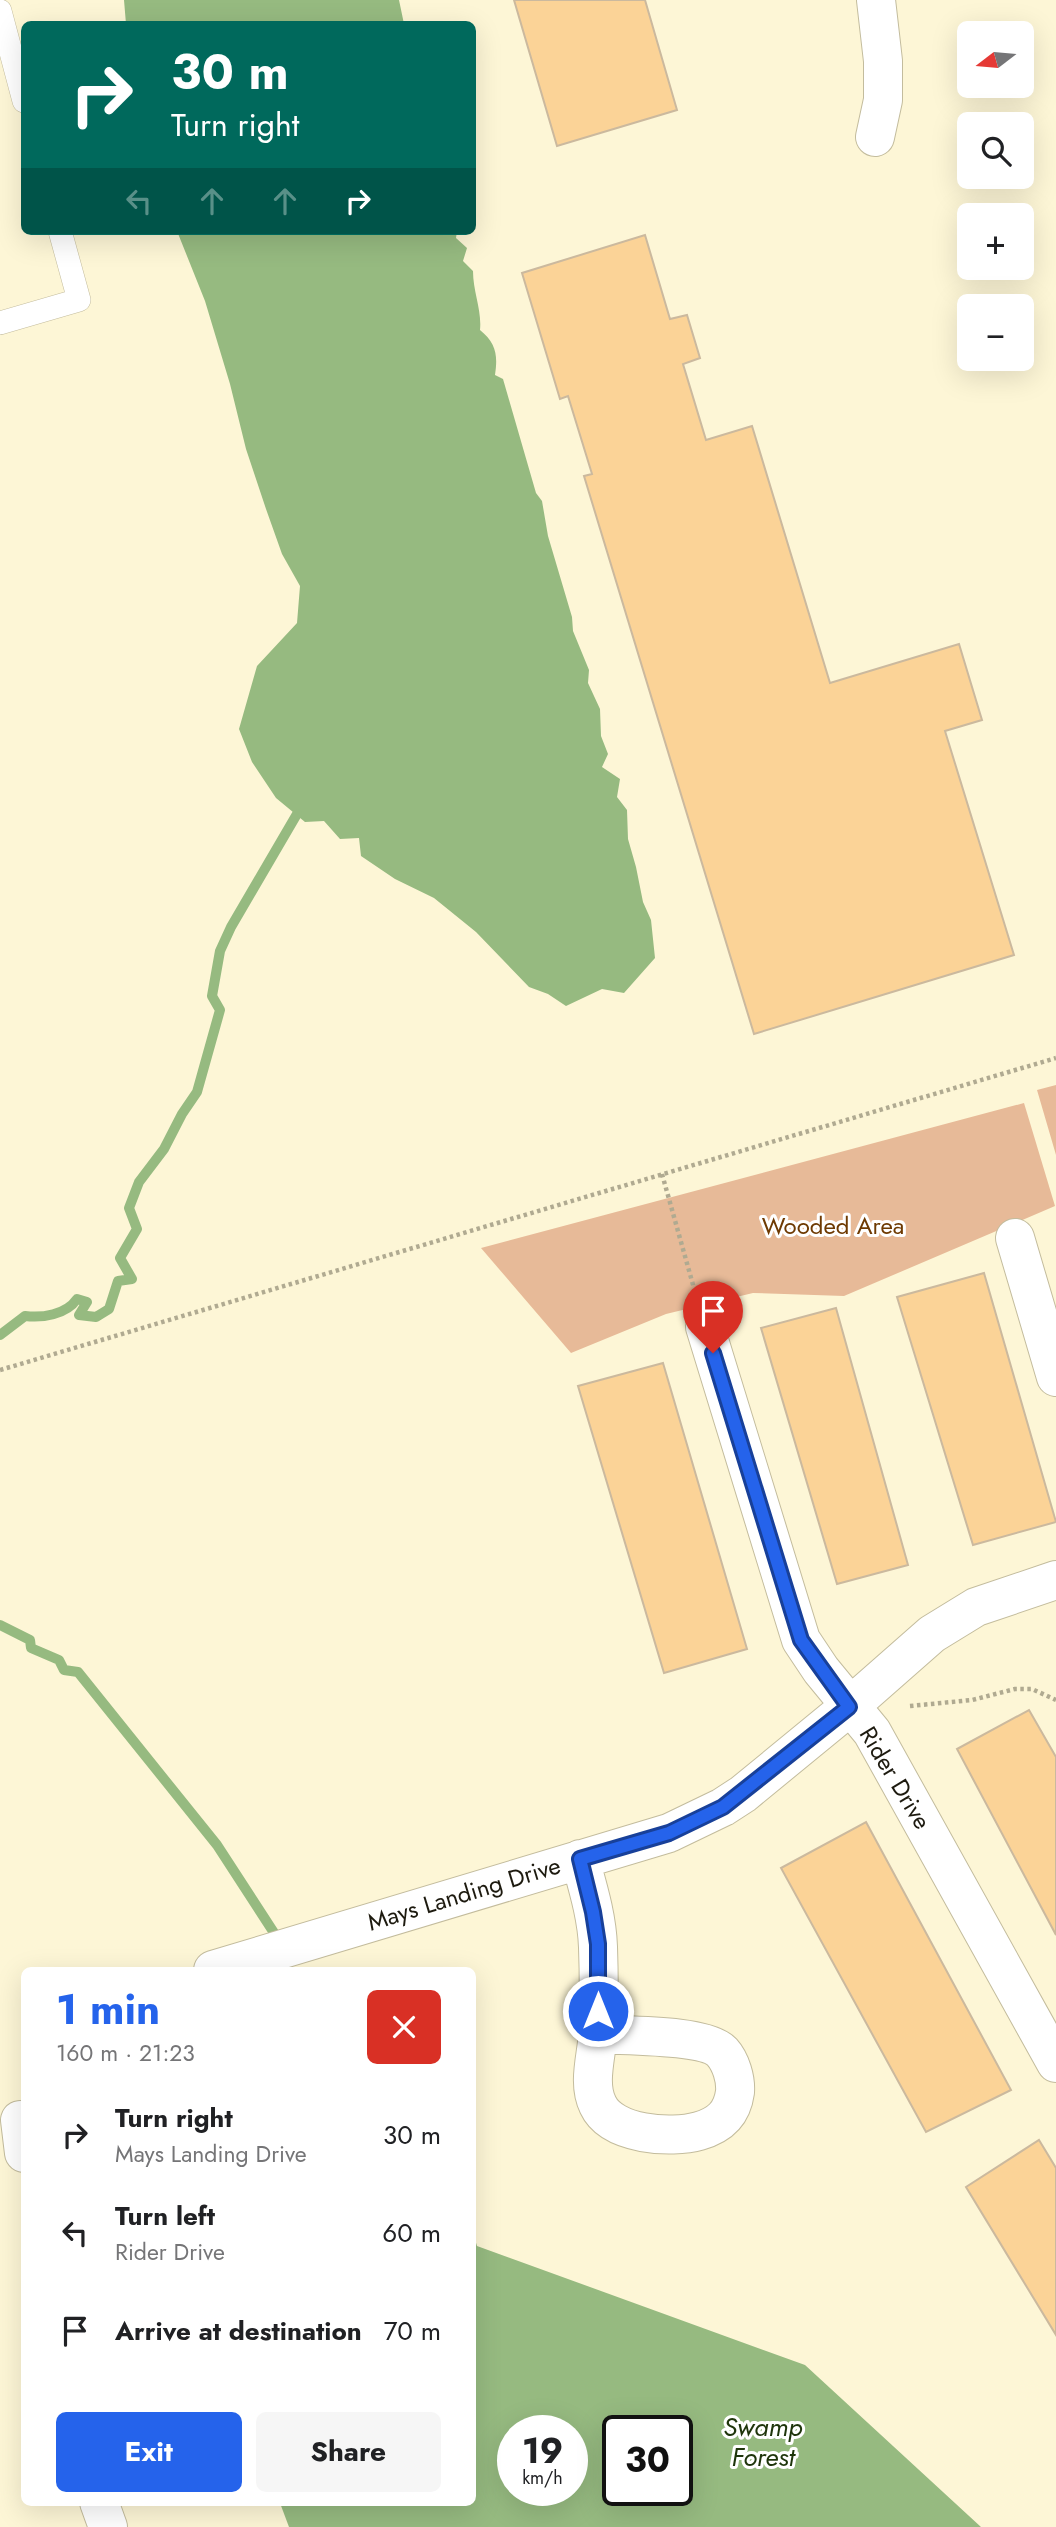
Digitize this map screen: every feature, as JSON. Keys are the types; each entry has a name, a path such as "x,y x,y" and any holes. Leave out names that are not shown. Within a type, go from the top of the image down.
{"street":[{"path":"874,137 883,100 883,61 876,0"},
{"path":"1015,1238 1056,1377"},
{"name":"Rider Drive","path":"705,1327 794,1620 810,1656 872,1732 1056,2063"},
{"name":"Mays Landing Drive","path":"224,1967 669,1833 723,1807 849,1707 932,1634 976,1607 1056,1580"},
{"path":"580,1859 598,1944 598,2034"},
{"path":"100,2506 108,2527"}],"lane":[{"path":"0,11 21,90"},
{"path":"0,323 79,300 61,235"}],"path":[{"path":"0,1370 1056,1058"},
{"path":"663,1174 705,1327"}],"green space":[{"path":"1056,1085 1056,1155 1037,1090"},
{"name":"Wooded Area","path":"1024,1103 1055,1206 844,1296 753,1293 666,1314 571,1353 481,1248"}],"water":[{"path":"124,0 399,0 403,21 126,21"},
{"path":"179,235 456,235 456,238 467,248 463,261 473,271 480,330 495,350 495,375 503,379 536,493 542,501 548,536 572,617 573,631 589,670 588,683 600,709 601,736 608,754 602,767 620,779 617,797 627,810 628,839 643,902 651,920 655,958 624,993 602,989 566,1006 548,994 529,987 476,932 434,898 395,879 361,856 359,838 340,839 324,821 305,822 276,798 252,762 239,729 257,666 297,623 300,586 282,554 246,449 205,301"},
{"name":"Swamp Forest","path":"476,2243 477,2246 805,2365 981,2527 289,2527 281,2506 476,2506"}],"building":[{"path":"514,0 645,0 677,110 557,146"},
{"path":"645,235 670,319 687,315 700,358 683,364 706,440 752,426 830,683 959,644 982,720 945,731 1014,955 754,1034 584,476 592,474 568,396 560,399 522,273"},
{"path":"984,1273 1056,1522 973,1545 897,1297"},
{"path":"836,1308 908,1565 837,1584 761,1328"},
{"path":"663,1363 747,1649 664,1673 578,1386"},
{"path":"1029,1710 1056,1757 1056,1935 957,1749"},
{"path":"866,1822 1011,2090 926,2132 781,1868"},
{"path":"1039,2140 1056,2168 1056,2335 966,2187"}],"waterway":[{"path":"0,1335 25,1316 60,1312 77,1299 87,1302 79,1315 96,1317 109,1309 118,1281 132,1279 120,1258 137,1229 129,1208 139,1182 164,1149 197,1092 220,1010 212,996 220,951 231,927 297,814"},
{"path":"0,1625 30,1640 31,1648 59,1660 64,1670 78,1672 217,1845 280,1942"}],"route":[{"path":"598,2011 598,1944 580,1859 669,1833 723,1807 743,1794 849,1707 801,1640 713,1353"}]}
